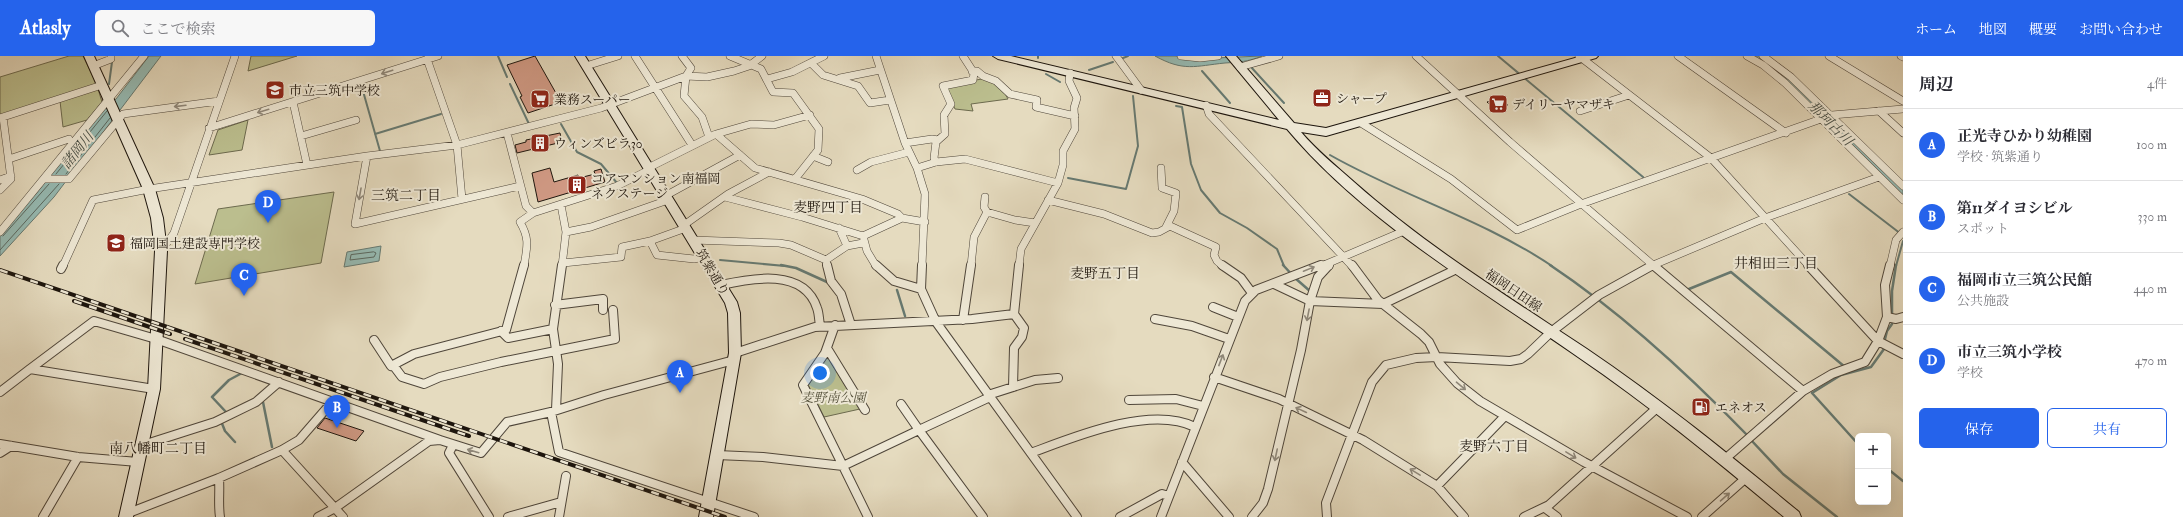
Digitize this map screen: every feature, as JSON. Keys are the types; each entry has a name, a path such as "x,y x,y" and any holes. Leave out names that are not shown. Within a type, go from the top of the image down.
{"street":[{"path":"89,56 149,189 157,218 161,251 154,389 143,445 126,516"},
{"path":"93,66 111,59 111,56"},
{"path":"0,232 109,102 144,56"},
{"path":"161,251 174,233 235,56"},
{"path":"209,128 438,56"},
{"path":"583,61 618,56"},
{"path":"635,56 692,145"},
{"path":"682,56 691,68 686,76 684,96 702,116 709,137"},
{"path":"730,56 761,69 773,92 793,93 819,129 818,150 795,179"},
{"path":"806,56 820,73 839,78 858,86 870,103 890,100"},
{"path":"767,79 792,72 824,56"},
{"path":"876,56 905,143 917,168 925,194 921,289 936,322 1077,517"},
{"path":"936,162 934,152 938,140 945,134 944,115 951,104 943,86 973,80 972,71 963,56"},
{"path":"998,56 1289,125 1326,132 1581,58 1594,56"},
{"path":"1116,56 1141,90"},
{"path":"1181,56 1194,58 1218,56"},
{"path":"1236,63 1279,56"},
{"path":"1416,56 1457,95 1581,204 1803,391"},
{"path":"1678,56 1786,133"},
{"path":"1748,56 1785,83 1903,200"},
{"path":"1766,58 1777,56"},
{"path":"1829,56 1903,101"},
{"path":"61,269 93,200 149,189 307,165 457,145 601,108 655,86 686,76 713,76 749,66 758,57"},
{"path":"1581,58 1711,158 1878,341 1903,354"},
{"path":"1766,58 1791,77 1832,115 1903,186"},
{"path":"427,59 457,145 462,199"},
{"name":"筑紫通り","path":"583,61 721,285 731,302 734,313 734,356 706,517"},
{"name":"福岡日田線","path":"1236,63 1308,147 1375,208 1457,269 1551,332 1658,407 1725,459 1794,517"},
{"path":"839,78 880,70"},
{"path":"972,71 977,71 983,76 996,81 1010,94 1038,100 1036,107 1075,116"},
{"path":"1013,387 1014,348 1022,337 1024,328 1023,324 1014,314 1021,249 1058,182 1063,165 1063,151 1075,129 1074,108 1077,98 1069,81 1070,73"},
{"path":"0,190 11,179 2,117 102,85"},
{"path":"1580,111 1629,94"},
{"path":"46,179 69,179 117,117 127,112 219,101"},
{"path":"293,102 302,136 307,165"},
{"path":"1206,105 1209,114 1344,257 1383,304 1422,334 1448,374 1457,383 1480,401 1592,467 1688,517"},
{"path":"1832,115 1903,109"},
{"path":"1879,111 1903,133"},
{"path":"393,365 414,354 506,330 518,291 526,252 527,234 520,222 533,213 617,186 692,145 716,134 751,124 774,125 810,115"},
{"path":"1361,123 1451,179 1517,230 1581,204 1786,133 1821,119"},
{"path":"302,136 356,120"},
{"path":"507,133 526,206 533,213"},
{"path":"716,134 755,168 862,199 898,214 902,218 925,222"},
{"path":"9,159 69,138"},
{"path":"905,143 932,139 938,140"},
{"path":"857,170 871,162 909,152"},
{"path":"566,232 591,227 666,198 740,155"},
{"path":"367,156 355,224 520,186"},
{"path":"813,156 828,162"},
{"path":"917,168 936,162 965,159 1058,182"},
{"path":"1048,200 1104,214 1152,233 1159,232 1166,227 1174,211 1176,194 1162,188 1161,168"},
{"path":"563,263 621,257 622,247 650,241 685,226 725,197 769,172"},
{"path":"0,180 11,176"},
{"path":"1326,517 1326,503 1372,382 1377,373 1386,365 1416,358 1437,357 1510,361 1520,359 1528,354 1551,332 1599,295 1654,264 1765,218 1879,177"},
{"path":"725,197 839,228 863,239 873,261 887,277 901,284 921,289"},
{"path":"985,197 984,207 988,212 1015,220 1036,223"},
{"path":"561,205 566,232 563,263 555,305 553,329 557,350 554,411 558,452 754,517"},
{"path":"963,320 970,277 974,237 988,212"},
{"path":"826,260 847,246 902,218"},
{"path":"1166,227 1170,226 1214,244 1216,247 1214,255 1217,261 1241,278 1252,293"},
{"path":"839,228 847,246"},
{"path":"1161,517 1214,377 1245,301 1252,293 1316,266 1324,265 1344,257 1404,231"},
{"path":"1725,459 1803,391 1832,374 1865,362 1878,341 1887,317 1886,278 1896,240 1903,232"},
{"path":"693,240 779,243 791,245 826,260"},
{"path":"650,241 657,255 694,259 704,257"},
{"path":"826,260 831,281 841,294 851,325"},
{"path":"1252,517 1265,499 1288,404 1310,301 1318,277 1329,265 1324,265"},
{"path":"1274,284 1277,287 1310,301 1383,304 1437,280 1457,269"},
{"path":"721,285 764,277 787,280 803,288 812,298 820,320 820,326"},
{"path":"555,305 603,299 603,310"},
{"path":"1213,307 1238,317"},
{"path":"374,340 391,366 393,365 402,377 424,384 440,377 557,350 615,339 613,310"},
{"path":"0,392 94,321 156,339 453,445 481,453 507,422 554,411 734,356 820,326 936,322 1014,314"},
{"path":"1887,317 1896,319 1903,316"},
{"path":"1155,319 1192,326 1229,339"},
{"path":"835,325 827,348 803,385 868,517"},
{"path":"501,331 508,338 553,329"},
{"path":"827,348 865,410"},
{"path":"30,369 154,389"},
{"path":"1214,377 1288,404 1353,435 1437,486 1464,517"},
{"path":"717,455 763,457 843,466 989,396 1036,380 1058,378"},
{"path":"143,445 215,422 256,402 278,382"},
{"path":"1129,400 1162,398 1193,401 1203,406"},
{"path":"126,516 219,478 282,450 299,440 332,402"},
{"path":"902,404 919,430 983,517"},
{"path":"1524,517 1545,508 1658,407"},
{"path":"1437,486 1505,416"},
{"path":"1031,453 1108,425 1141,419 1185,422 1195,427"},
{"path":"318,517 335,508 421,446 429,441 440,440"},
{"path":"0,444 78,457 138,462"},
{"path":"453,445 449,453 489,517"},
{"path":"0,453 11,446"},
{"path":"282,450 343,517"},
{"path":"43,517 78,457"},
{"path":"1182,462 1229,517"},
{"path":"559,517 566,476"},
{"path":"1702,517 1747,477"},
{"path":"219,478 221,497 218,504 220,517"},
{"path":"1120,517 1162,494 1169,496"},
{"path":"508,517 561,502"},
{"path":"1545,508 1557,517"}],"green space":[{"path":"69,56 83,56 97,84 0,115 0,77"},
{"path":"251,56 297,56 248,71"},
{"path":"986,78 1001,86 1008,99 971,104 973,111 955,109 946,88 948,86"},
{"path":"98,89 102,102 87,120 63,127 60,101"},
{"path":"248,120 242,150 209,155 218,130"},
{"path":"334,192 321,263 195,284 218,209"},
{"name":"麦野南公園","path":"827,356 860,409 824,417 808,385"}],"water":[{"name":"諸岡川","path":"149,56 161,56 54,197 0,256 0,233 35,195 104,108 116,99"},
{"path":"1155,56 1175,56 1190,59 1262,56 1244,61 1190,67 1174,64"},
{"name":"那珂古川","path":"1751,56 1759,56 1797,84 1903,190 1903,198 1809,104"},
{"path":"381,246 379,261 344,267 347,252"}],"building":[{"path":"535,56 561,102 528,113 520,97 522,96 507,65"},
{"name":"デイリーヤマザキ","path":"1500,98 1508,105 1495,110 1487,102"},
{"name":"ウィンズビラ30","path":"560,133 562,142 517,153 515,145 526,142 526,140"},
{"name":"コアマンション南福岡 ネクステージ","path":"550,168 554,182 578,175 579,178 595,174 594,171 601,169 605,182 538,202 532,173"},
{"path":"325,418 364,431 356,441 317,428"}],"waterway":[{"path":"498,56 507,77"},
{"path":"1123,58 1128,56"},
{"path":"1498,56 1643,177"},
{"path":"109,84 112,62"},
{"path":"1089,70 1113,62"},
{"path":"1251,67 1284,103"},
{"path":"1202,71 1230,103"},
{"path":"1046,74 1060,82"},
{"path":"361,84 375,134"},
{"path":"510,84 529,124"},
{"path":"1068,178 1126,189 1138,146 1133,96"},
{"path":"1176,106 1182,107 1191,164 1201,190 1220,213 1247,228 1277,249 1284,266"},
{"path":"375,134 441,114"},
{"path":"561,124 577,152 601,164 617,183"},
{"path":"375,134 380,151"},
{"path":"1330,155 1357,170 1470,221 1525,249 1552,266"},
{"path":"1849,194 1901,234"},
{"path":"1896,266 1903,241"},
{"path":"720,260 785,266"},
{"path":"781,265 796,268 827,282"},
{"path":"1283,265 1311,292"},
{"path":"1550,265 1603,303 1654,345 1748,436"},
{"path":"1885,339 1887,331 1892,324 1892,291 1896,265"},
{"path":"1689,289 1731,272 1845,367"},
{"path":"897,290 905,316"},
{"path":"1855,441 1812,393 1841,375 1871,367 1884,349"},
{"path":"226,412 212,397 229,380 242,373"},
{"path":"263,402 272,447"},
{"path":"221,421 225,431 235,442"},
{"path":"1751,440 1783,474 1837,517"},
{"path":"1891,471 1903,481"}],"railway":[{"path":"0,270 725,517"},
{"path":"74,301 170,334"},
{"path":"185,339 469,436"}],"place":[{"name":"市立三筑中学校","path":"275,90"},
{"name":"シャープ","path":"1322,98"},
{"name":"業務スーパー","path":"540,99"},
{"name":"デイリーヤマザキ","path":"1498,104"},
{"name":"ウィンズビラ30","path":"540,143"},
{"name":"コアマンション南福岡 ネクステージ","path":"577,185"},
{"name":"市立三筑小学校","path":"268,223"},
{"name":"福岡国土建設専門学校","path":"116,243"},
{"name":"福岡市立三筑公民館","path":"244,296"},
{"name":"正光寺ひかり幼稚園","path":"680,393"},
{"name":"エネオス","path":"1701,407"},
{"name":"第11ダイヨシビル","path":"337,428"}],"district":[{"name":"三筑二丁目","path":"406,195"},
{"name":"麦野四丁目","path":"828,207"},
{"name":"井相田三丁目","path":"1776,263"},
{"name":"麦野五丁目","path":"1105,273"},
{"name":"麦野六丁目","path":"1494,446"},
{"name":"南八幡町二丁目","path":"158,448"}]}
